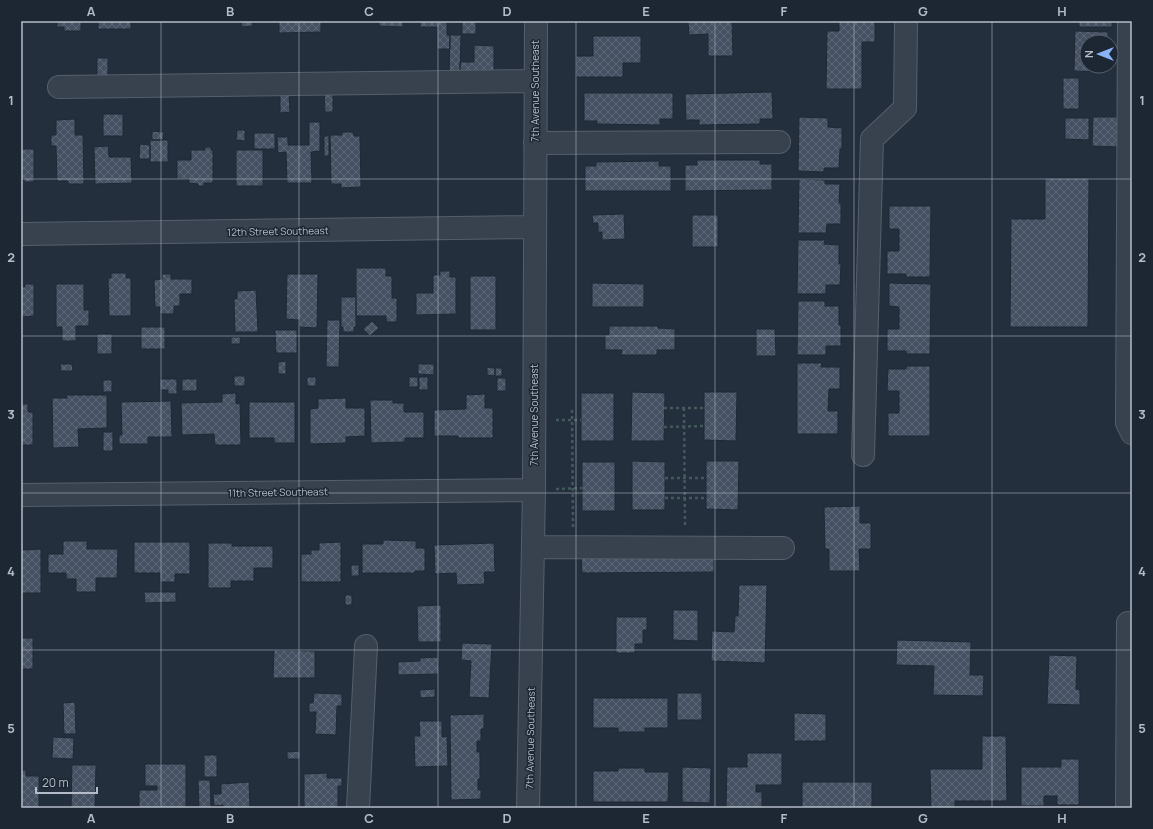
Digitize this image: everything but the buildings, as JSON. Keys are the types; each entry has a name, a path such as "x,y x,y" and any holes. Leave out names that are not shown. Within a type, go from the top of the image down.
{"street":[{"name":"7th Avenue Southeast","path":"528,808 534,490 536,21"},
{"path":"863,455 872,139 905,108 906,21"},
{"path":"1128,21 1127,423 1132,433"},
{"path":"60,86 535,81"},
{"path":"535,143 779,142"},
{"name":"12th Street Southeast","path":"21,234 535,228"},
{"name":"11th Street Southeast","path":"21,495 534,490"},
{"path":"533,547 783,548"},
{"path":"1127,808 1130,631"},
{"path":"358,808 366,646"}],"path":[{"path":"664,408 703,408"},
{"path":"684,408 686,548"},
{"path":"572,410 574,548"},
{"path":"555,420 581,420"},
{"path":"664,427 704,426"},
{"path":"665,478 706,478"},
{"path":"556,489 582,488"},
{"path":"665,498 706,498"}]}
